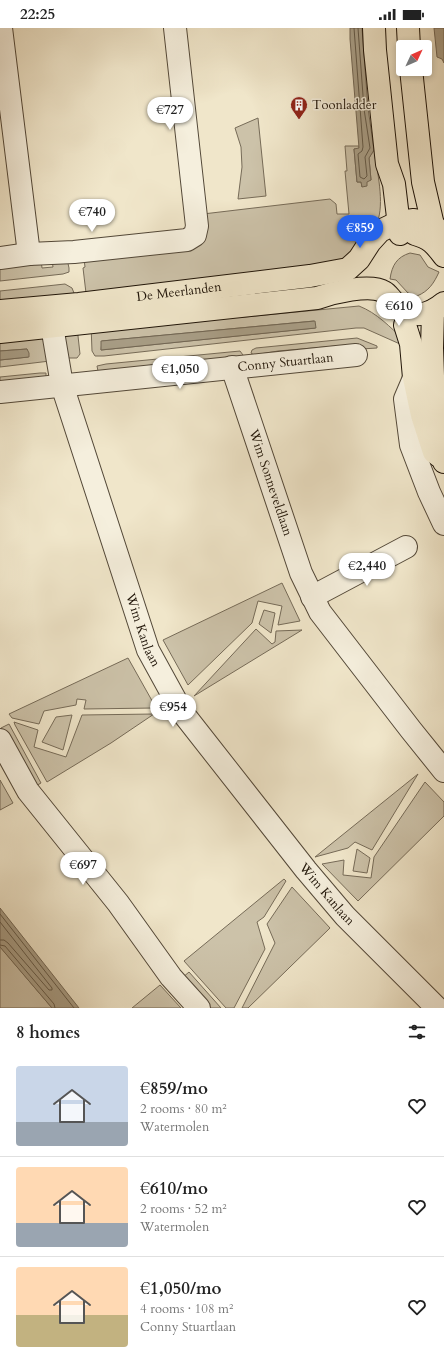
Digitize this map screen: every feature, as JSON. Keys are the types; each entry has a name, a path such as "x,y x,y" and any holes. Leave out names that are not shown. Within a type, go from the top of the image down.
{"main road":[{"path":"374,28 387,164 394,184 395,228 373,262 369,281 376,304 390,318 405,325 419,326 438,314"},
{"path":"408,28 409,40"},
{"path":"412,76 423,182 438,230"},
{"path":"395,228 414,220 438,230"},
{"path":"395,228 426,237 444,256"},
{"name":"De Meerlanden","path":"0,332 51,316 348,269 356,263 375,236 395,228"},
{"name":"De Meerlanden","path":"0,311 51,316 317,298 333,292 373,294"},
{"path":"373,294 384,292 399,308 409,314 438,314"},
{"path":"405,325 411,344 414,378 422,415 434,452 444,453 433,376 432,353 438,314"}],"street":[{"path":"1,28 29,254"},
{"path":"0,258 29,254 74,252 187,240 195,235 197,226 175,28"},
{"name":"Wim Kanlaan","path":"51,316 62,385 148,650 182,712 306,870 345,916 437,1008"},
{"name":"Conny Stuartlaan","path":"0,392 356,355"},
{"name":"Wim Sonneveldlaan","path":"232,367 301,573 312,597 320,612 340,640 444,771"},
{"path":"414,378 405,399 411,444 429,492 444,524"},
{"path":"312,597 406,547"},
{"path":"0,740 28,791 118,903 171,977 199,1008"}],"shaded area":[{"path":"258,118 266,196 238,199 242,167 241,147 235,128"},
{"path":"345,146 359,146 359,149 354,149 357,182 361,182 362,187 367,181 371,180 369,158 374,150 380,197 379,215 375,227 346,262 86,293 83,268 85,267 84,259 192,248 203,214 330,199 336,204 337,214 349,214 345,171 347,171"},
{"path":"410,253 420,255 428,267 439,272 431,286 425,292 417,296 408,293 396,280 390,279 392,270 398,259"},
{"path":"67,259 69,272 63,274 0,281 0,264 41,260 42,268 53,267 52,260"},
{"path":"65,284 72,288 74,298 0,305 0,291"},
{"path":"359,306 377,316 404,340 400,344 364,328 356,328 104,356 95,356 92,351 91,325 245,317","holes":["314,321 315,328 101,350 102,341"]},
{"path":"77,327 80,354 77,358 64,358 63,334"},
{"path":"0,336 46,338 50,361 0,367 0,360 28,357 27,349 0,351"},
{"path":"357,338 377,346 377,348 361,349 359,344 278,351 254,355 251,353 252,350 256,348"},
{"path":"240,351 243,355 241,357 98,371 97,366 106,364"},
{"path":"46,373 46,376 43,378 0,382 0,377"},
{"path":"282,583 300,621 278,625 282,606 258,601 252,623 188,685 163,640"},
{"path":"264,610 275,613 271,633 259,624"},
{"path":"256,629 272,644 275,642 276,631 302,630 194,696"},
{"path":"128,658 155,706 154,708 84,709 86,700 77,699 76,705 44,711 39,724 12,718 9,714"},
{"path":"154,714 111,743 47,782 14,722 38,730 34,747 66,757 82,715"},
{"path":"72,715 63,750 42,742 56,717"},
{"path":"9,724 41,783 34,787 1,728"},
{"path":"418,774 372,850 355,842 348,848 315,857"},
{"path":"0,780 13,803 0,810"},
{"path":"425,782 444,802 444,816 358,901 322,864 344,860 343,875 371,878 374,857"},
{"path":"357,849 370,858 367,873 353,871"},
{"path":"284,879 286,881 264,917 257,922 265,949 234,1008 226,1008 184,961"},
{"path":"292,887 330,928 248,1008 242,1008 275,943 267,924"},
{"path":"0,947 2,949 52,1008 0,1008"},
{"path":"189,972 221,1008 208,1008 182,978"},
{"path":"160,985 181,1008 132,1008"}],"water":[{"path":"350,28 362,28 368,108 374,150 369,158 371,180 367,182 367,186 362,187 361,182 357,182 354,149 359,148"},
{"path":"434,28 444,28 444,63 442,59 437,57"},
{"path":"315,321 316,328 101,350 101,341"},
{"path":"27,349 29,357 0,360 0,351"},
{"path":"0,908 79,1008 52,1008 0,947"}],"place":[{"name":"Toonladder","path":"299,120"}]}
